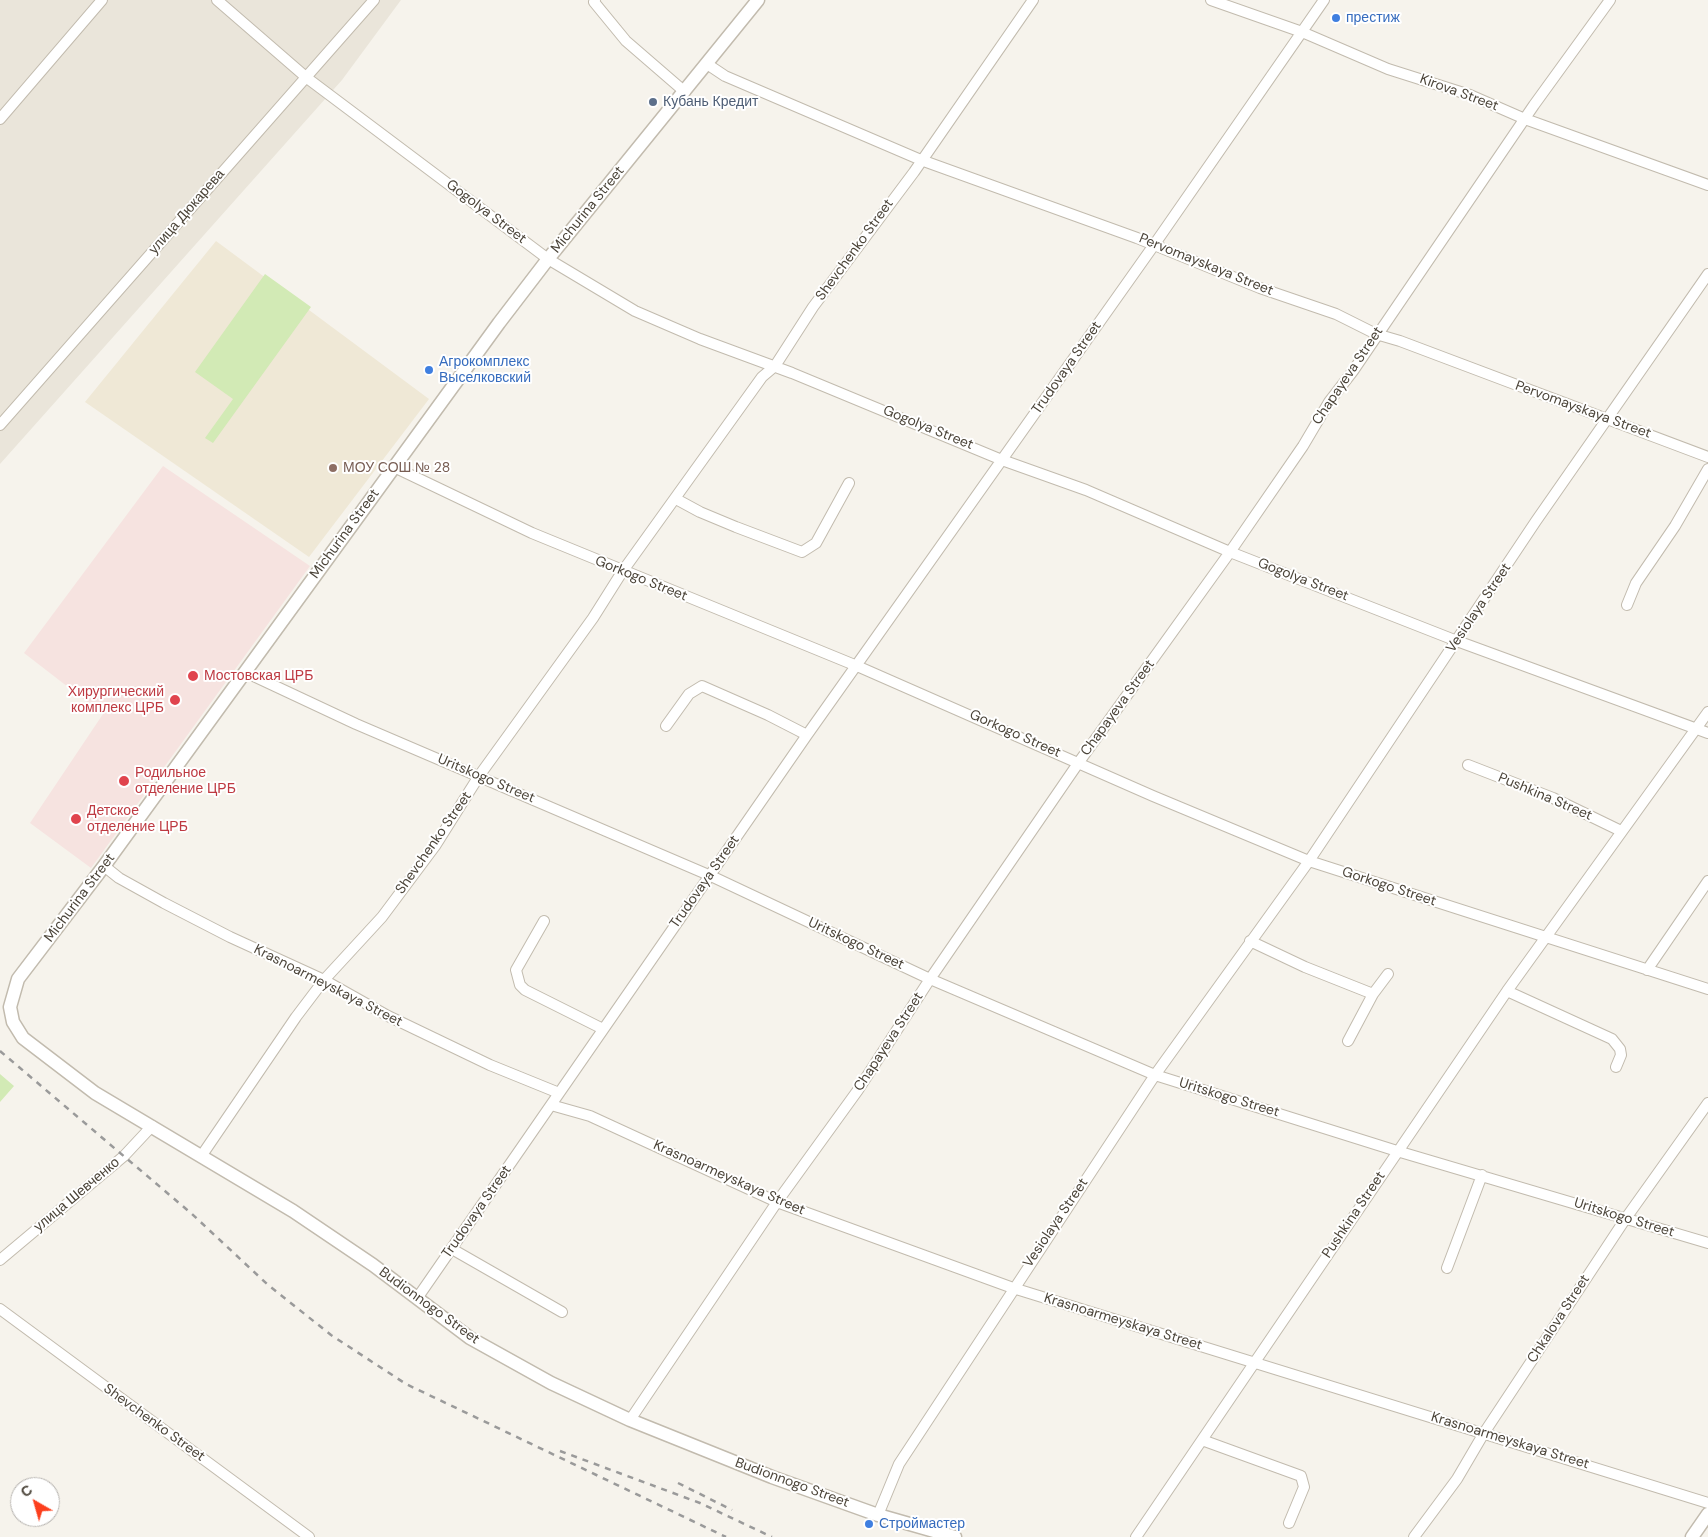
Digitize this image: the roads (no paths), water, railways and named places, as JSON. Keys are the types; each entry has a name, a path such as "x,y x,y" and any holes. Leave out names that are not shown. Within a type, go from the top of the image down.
{"street":[{"path":"0,119 102,0"},
{"name":"Gogolya Street","path":"217,0 307,78 548,259 634,311 700,339 775,366 1002,460 1086,490 1230,552 1457,640 1708,733"},
{"name":"улица Дюкарева","path":"0,425 374,0"},
{"name":"Michurina Street","path":"23,1038 13,1022 10,1007 18,979 104,866 548,259 758,0"},
{"name":"Shevchenko Street","path":"202,1155 296,1017 324,980 382,917 435,846 479,776 593,618 622,572 762,377 775,366 813,307 921,160 1033,0"},
{"name":"Kirova Street","path":"1210,0 1302,32 1388,68 1470,95 1525,119 1708,185"},
{"name":"Trudovaya Street","path":"418,1297 807,735 1154,245 1324,0"},
{"name":"Chapayeva Street","path":"630,1420 777,1202 858,1090 930,979 1079,762 1230,552 1376,334 1610,0"},
{"path":"594,1 626,41 685,92"},
{"name":"Pervomayskaya Street","path":"707,64 725,76 921,160 1154,245 1260,288 1336,314 1376,334 1609,419 1708,458"},
{"name":"Vesiolaya Street","path":"878,1514 899,1464 1013,1288 1155,1075 1309,861 1536,521 1609,419 1708,274"},
{"name":"Gorkogo Street","path":"394,467 532,533 622,572 857,666 1309,861 1708,989"},
{"path":"1627,605 1636,583 1675,526 1708,469"},
{"path":"676,499 700,512 788,549 802,552 816,543 849,483"},
{"name":"Uritskogo Street","path":"245,672 356,724 710,876 930,979 1155,1075 1397,1151 1708,1243"},
{"path":"666,726 689,694 697,687 702,686 768,715 807,735"},
{"name":"Pushkina Street","path":"1136,1537 1507,991 1708,712"},
{"name":"Pushkina Street","path":"1468,765 1553,798 1621,831"},
{"name":"Krasnoarmeyskaya Street","path":"104,866 118,878 189,916 324,980 405,1024 490,1065 559,1093"},
{"path":"1647,970 1708,881"},
{"path":"544,921 516,970 516,977 520,985 525,990 603,1029"},
{"path":"1250,941 1305,967 1373,994"},
{"path":"1348,1041 1373,994 1388,974"},
{"path":"1507,991 1612,1039 1620,1049 1621,1055 1616,1067"},
{"name":"Budionnogo Street","path":"23,1038 95,1094 202,1155 293,1211 418,1297 470,1338 551,1383 630,1420 772,1477 878,1514 955,1537"},
{"name":"Chkalova Street","path":"1414,1537 1457,1479 1484,1433 1626,1218 1708,1103"},
{"name":"Krasnoarmeyskaya Street","path":"551,1105 590,1116 777,1202 1013,1288 1708,1503"},
{"name":"улица Шевченко","path":"0,1260 124,1156 152,1126"},
{"path":"1448,1268 1482,1175"},
{"path":"452,1249 562,1312"},
{"name":"Shevchenko Street","path":"0,1309 309,1537"},
{"path":"1202,1440 1301,1476 1304,1487 1289,1523"},
{"path":"1692,1537 1708,1514"}],"railway":[{"path":"0,1051 192,1214 267,1284 331,1335 406,1384 726,1537"},
{"path":"560,1451 700,1503 772,1537"},
{"path":"678,1483 732,1510"}],"place":[{"name":"престиж","path":"1336,18"},
{"name":"Кубань Кредит","path":"653,102"},
{"name":"Агрокомплекс Выселковский","path":"429,370"},
{"name":"МОУ СОШ № 28","path":"333,468"},
{"name":"Мостовская ЦРБ","path":"193,676"},
{"name":"Хирургический комплекс ЦРБ","path":"175,700"},
{"name":"Родильное отделение ЦРБ","path":"124,781"},
{"name":"Детское отделение ЦРБ","path":"76,819"},
{"name":"Строймастер","path":"869,1524"}]}
